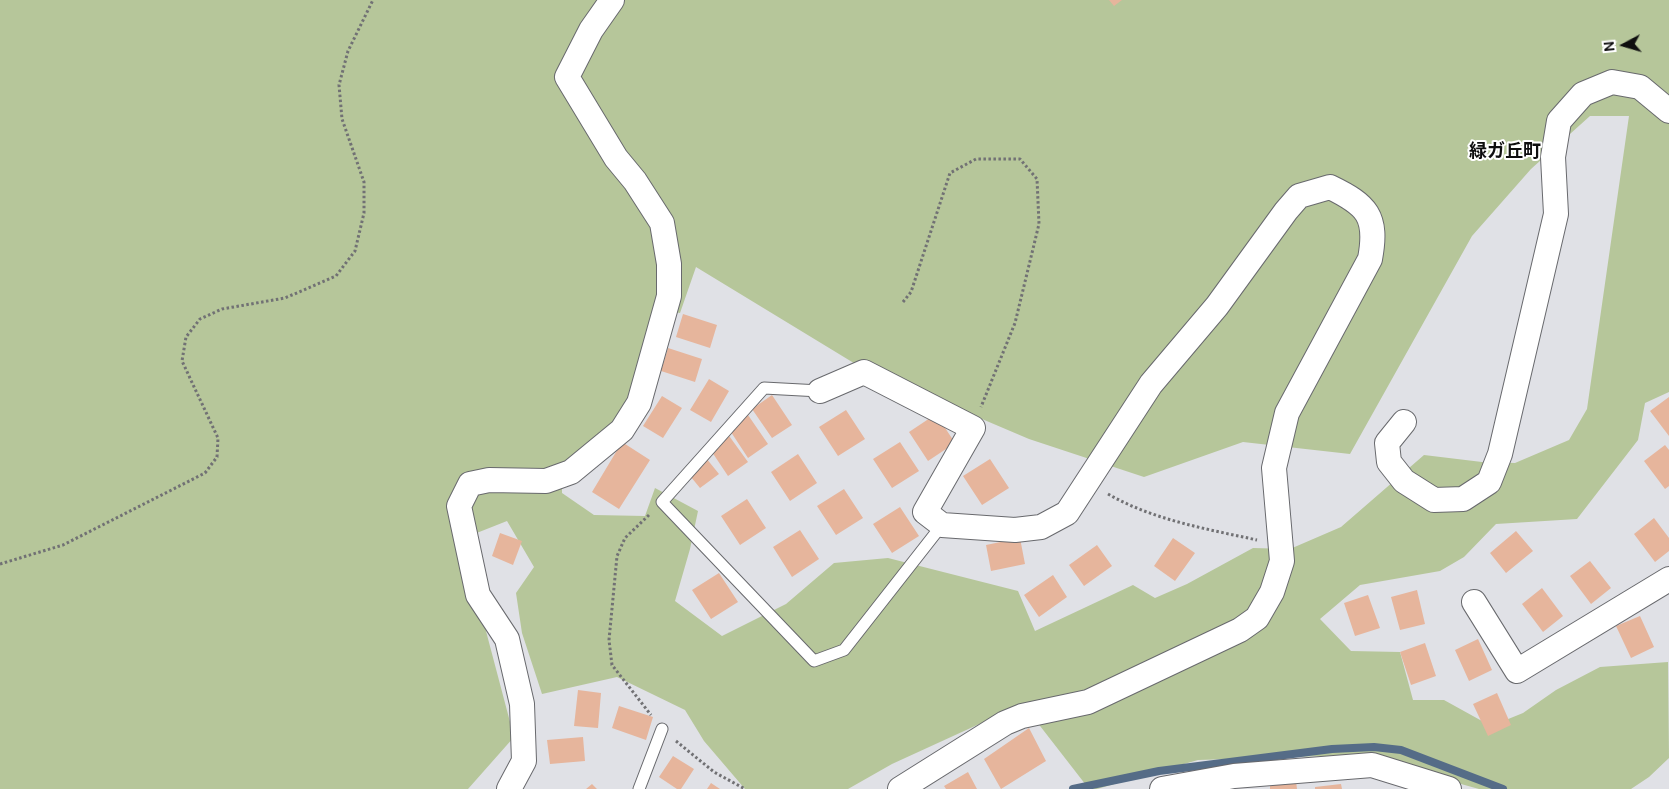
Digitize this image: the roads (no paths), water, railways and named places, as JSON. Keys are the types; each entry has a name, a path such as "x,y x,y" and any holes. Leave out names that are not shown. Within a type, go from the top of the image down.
{"street":[{"path":"509,789 524,762 522,704 507,639 478,595 459,506 470,484 489,480 546,481 571,472 622,430 639,403 669,296 669,264 662,224 616,158 567,77 591,30 612,0"},
{"path":"1404,422 1387,442 1389,462 1404,481 1434,500 1463,499 1489,482 1500,454 1556,214 1553,157 1559,121 1583,94 1612,82 1640,87 1669,111"},
{"path":"820,391 864,372 973,428 925,512 942,525 1015,530 1041,527 1067,513 1151,384 1217,306 1299,196 1330,187 1347,196 1368,212 1374,236 1370,258 1287,413 1274,468 1282,561 1272,592 1257,618 1240,630 1088,702 1022,716 1005,723 900,789"},
{"path":"1474,602 1517,671 1669,579"},
{"path":"1162,789 1234,776 1372,765 1449,789"}],"lane":[{"path":"820,391 764,388 662,502 814,661 844,650 942,525"},
{"path":"639,789 662,729"}],"waterway":[{"path":"1073,789 1159,771 1332,749 1374,747 1401,750 1503,789"}],"district":[{"name":"緑ガ丘町","path":"1505,152"}]}
